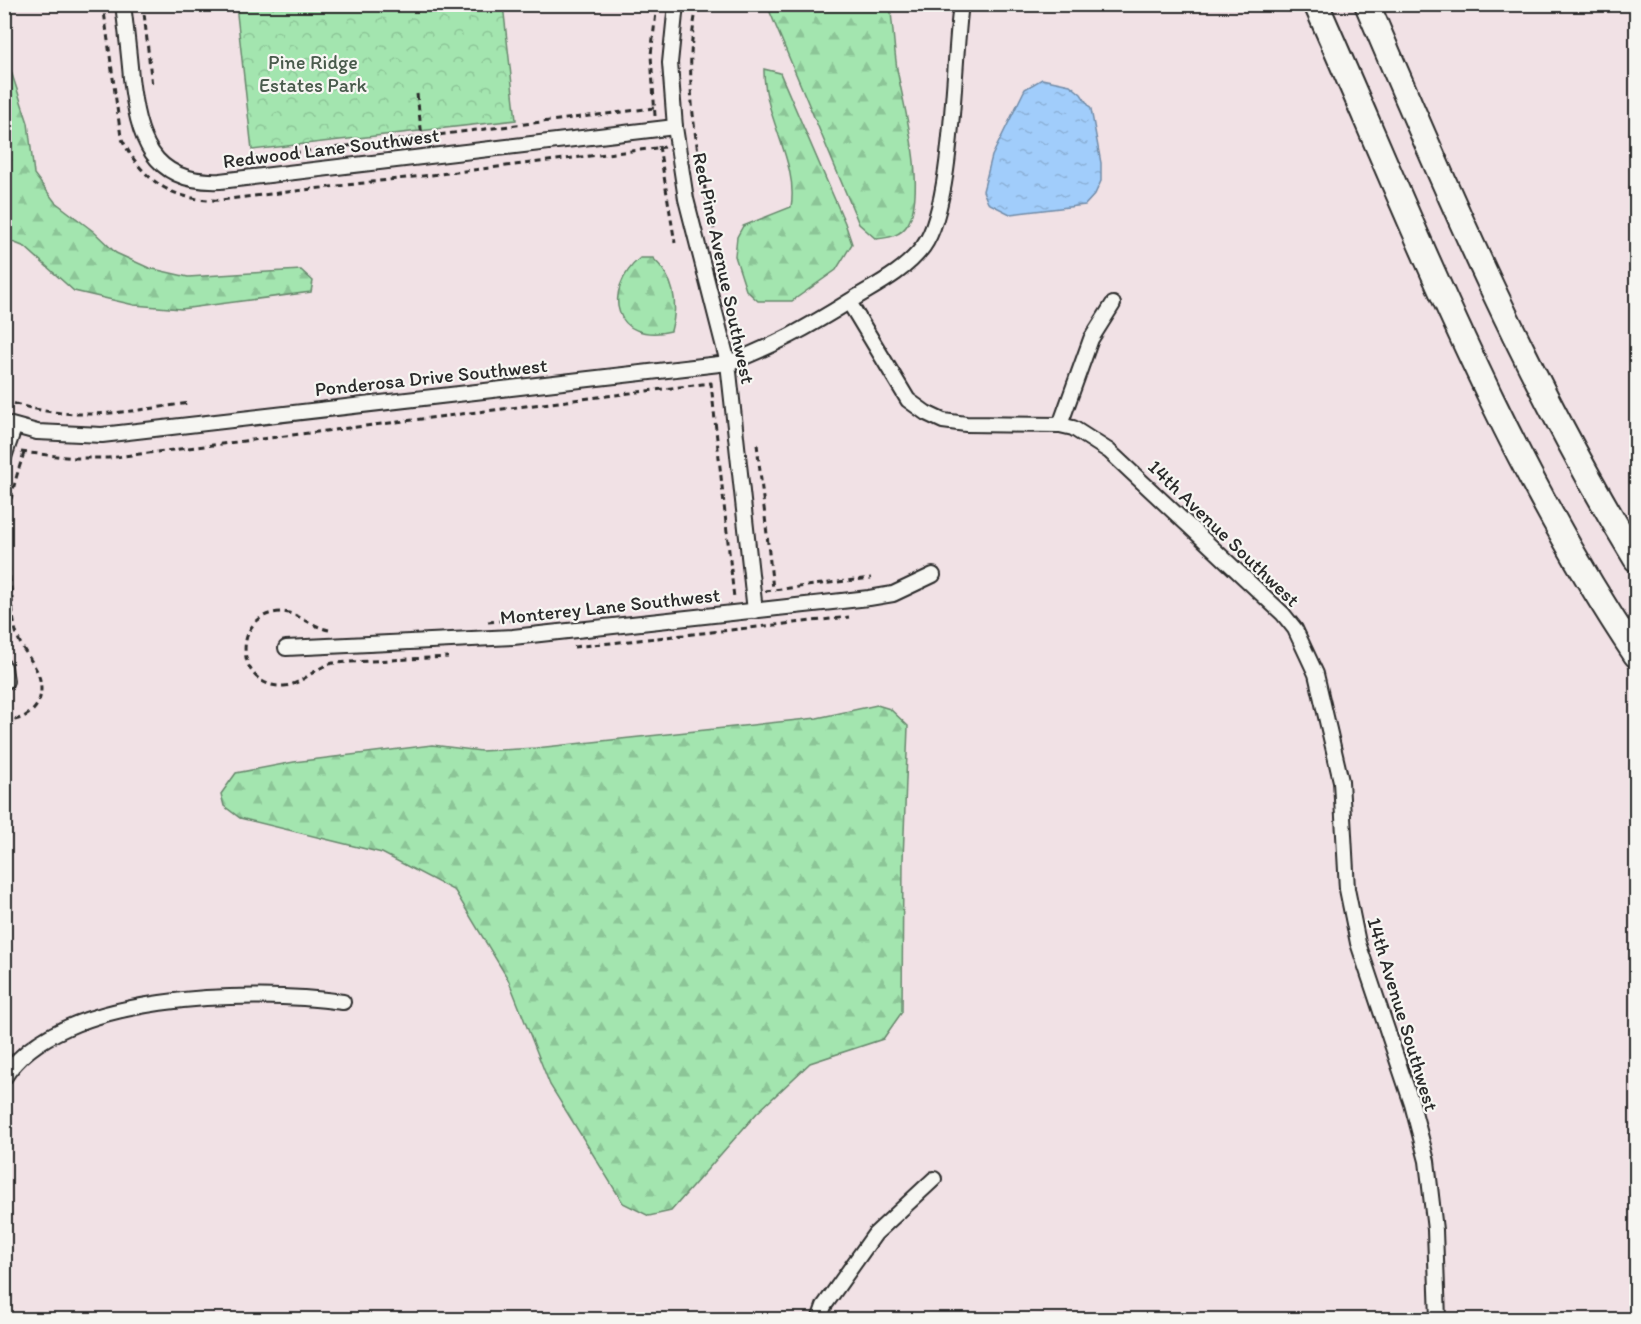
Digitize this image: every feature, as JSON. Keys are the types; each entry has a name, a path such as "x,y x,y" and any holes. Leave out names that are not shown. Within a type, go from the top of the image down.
{"highway":[{"path":"1316,4 1449,308 1528,475 1636,655"},
{"path":"1367,4 1478,262 1528,368 1636,560"}],"street":[{"name":"Redwood Lane Southwest","path":"123,4 139,131 155,158 166,168 191,179 220,181 675,127"},
{"name":"Red Pine Avenue Southwest","path":"676,4 670,63 675,127 686,199 728,363 755,611"},
{"name":"Ponderosa Drive Southwest","path":"9,426 63,435 102,435 728,363 765,350 816,324 896,274 911,261 931,233 944,176 961,4"},
{"name":"14th Avenue Southwest","path":"849,302 908,400 926,413 944,421 966,424 1060,425 1073,428 1109,451 1283,614 1296,629 1316,674 1341,781 1347,890 1358,943 1412,1104 1427,1161 1435,1230 1438,1320"},
{"path":"1060,425 1091,339 1113,304"},
{"path":"4,457 9,426"},
{"name":"Monterey Lane Southwest","path":"286,648 513,638 755,611 892,594 933,575"},
{"path":"4,1078 11,1067 37,1045 89,1020 124,1009 212,997 301,996 344,1002"},
{"path":"819,1320 824,1306 875,1234 934,1179"}],"path":[{"path":"143,4 152,86"},
{"path":"252,158 654,108 651,55 657,4"},
{"path":"695,17 690,59 691,80 702,172 714,229"},
{"path":"417,94 422,137"},
{"path":"659,148 675,243"},
{"path":"4,721 16,721 26,716 34,709 41,690 35,665 17,635 6,540 8,506 24,453 75,458 108,458 711,383 734,596 722,598"},
{"path":"4,400 47,413 68,416 92,416 189,403"},
{"path":"757,444 773,589 871,578"},
{"path":"244,653 246,637 255,622 274,613 294,614 322,629 332,630"},
{"path":"487,622 549,617"},
{"path":"749,630 849,617"}],"green space":[{"name":"Pine Ridge Estates Park","path":"236,5 503,5 516,120 252,150"},
{"path":"767,5 890,5 897,69 915,169 913,209 908,224 898,234 876,239 859,224"},
{"path":"4,50 28,123 34,174 55,202 93,231 116,253 149,268 188,277 301,270 313,281 311,292 181,309 134,305 74,291 25,247 5,239"},
{"path":"764,69 780,73 852,244 836,270 792,301 758,301 746,290 735,256 737,237 743,226 791,207 790,173 769,104"},
{"path":"640,258 653,258 670,283 675,311 671,331 652,333 637,330 626,323 619,312 620,285 628,271"},
{"path":"877,705 890,709 908,726 903,860 902,1012 883,1039 810,1063 757,1113 671,1211 649,1216 623,1203 550,1085 508,979 455,891 382,853 240,818 224,806 221,794 236,773 294,762 432,745 481,751 536,748 817,718"}],"water":[{"path":"1042,79 1070,85 1081,94 1091,109 1101,163 1101,181 1095,194 1085,205 1010,214 988,203 983,191 992,156 1025,89"}]}
